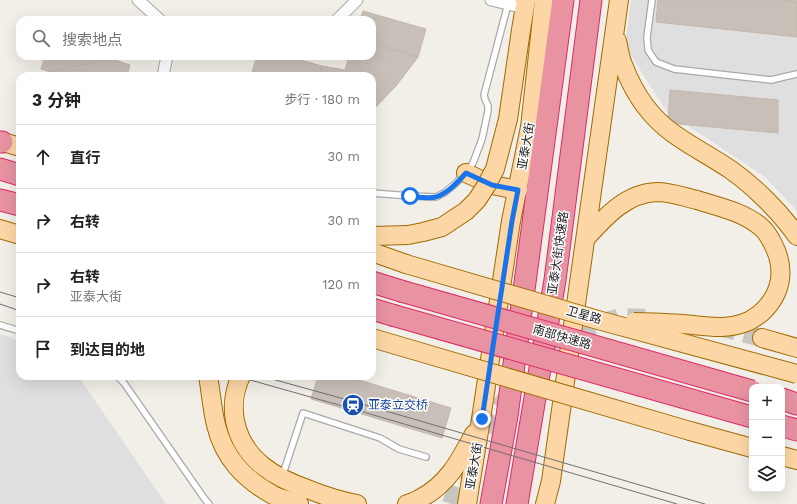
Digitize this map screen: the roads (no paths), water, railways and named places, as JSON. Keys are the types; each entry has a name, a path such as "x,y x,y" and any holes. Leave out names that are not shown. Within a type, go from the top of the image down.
{"highway":[{"path":"491,504 507,416 564,0"},
{"name":"亚泰大街快速路","path":"518,504 555,280 591,0"},
{"path":"0,169 16,174"},
{"path":"0,200 16,204"},
{"name":"南部快速路","path":"376,283 749,390"},
{"path":"376,310 749,417"},
{"path":"785,401 797,404"},
{"path":"785,427 797,430"}],"main road":[{"name":"亚泰大街","path":"467,504 482,419 512,221 530,128 544,0"},
{"path":"545,504 551,481 619,0"},
{"path":"376,236 408,235 442,227 477,200 486,186 495,169 508,119 521,30 519,4"},
{"path":"614,32 623,66 633,88 661,123 674,134 732,171 775,209 797,236"},
{"path":"466,173 492,185 518,190"},
{"path":"586,238 600,222 628,200 642,194 658,192 672,194 730,210 748,218 762,228 771,240 777,251 780,268 778,289 772,301 757,317 748,321 724,327 711,328 683,324 598,320"},
{"path":"0,229 16,234"},
{"name":"卫星路","path":"376,253 406,264 598,320 797,374"},
{"path":"762,338 797,348"},
{"path":"376,339 749,447"},
{"path":"209,380 216,424 221,441 229,457 239,470 257,485 274,495 299,504"},
{"path":"239,380 236,387 234,412 239,435 251,455 266,469 282,479 322,495 357,504"},
{"path":"407,504 434,490 446,479 459,462 482,419"},
{"path":"785,457 797,460"},
{"path":"551,481 553,504"}],"street":[{"path":"138,0 156,16"},
{"path":"341,16 357,0"},
{"path":"491,0 519,4"},
{"path":"164,72 166,60"}],"lane":[{"path":"652,0 647,37 648,50 656,62 674,70 771,80 797,74"},
{"path":"376,193 436,197 444,193 466,173 473,163 482,139 488,111 488,106 484,95 519,4"},
{"path":"0,325 16,330"},
{"path":"121,380 199,492 209,504"},
{"path":"282,479 303,413 380,438 399,449 426,456"}],"tunnel":[{"path":"451,504 467,462 496,411 524,377 555,347 594,325 620,317 651,318"},
{"path":"718,327 762,338"}],"tram line":[{"path":"0,292 16,297"},
{"path":"0,304 16,310"},
{"path":"250,380 677,504"},
{"path":"275,380 705,504"}],"place":[{"name":"亚泰立交桥","path":"353,405"}]}
